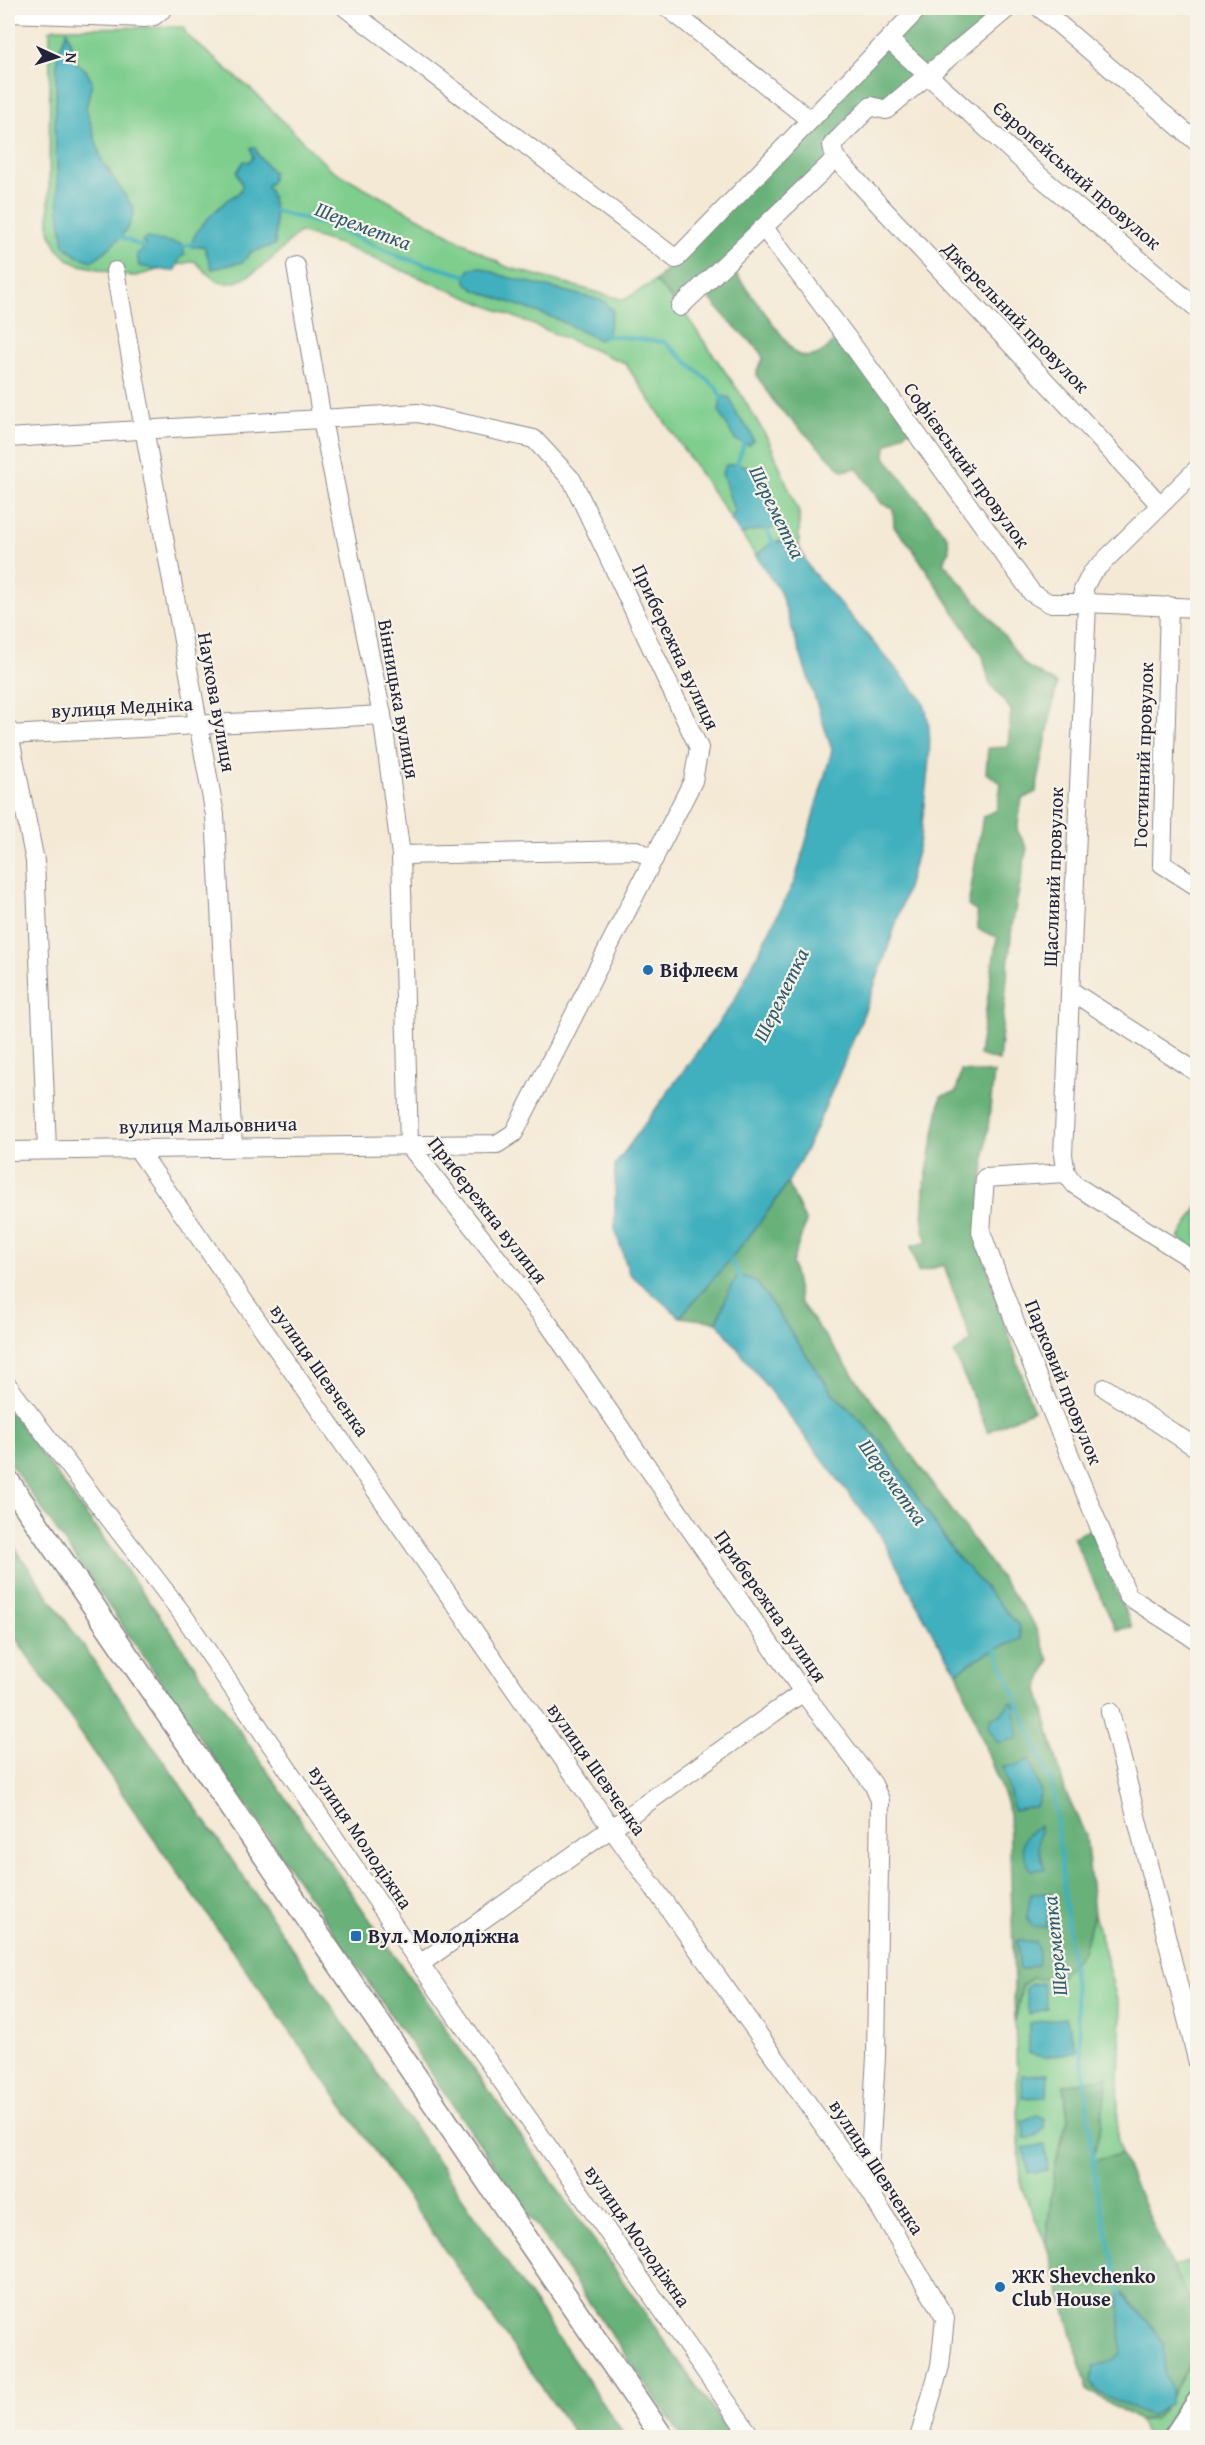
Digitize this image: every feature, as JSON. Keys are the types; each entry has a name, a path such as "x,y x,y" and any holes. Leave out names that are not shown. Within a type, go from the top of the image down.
{"main road":[{"path":"8,1481 663,2438"},
{"path":"1174,2438 1197,2402"}],"street":[{"path":"8,13 145,18 154,16 164,8"},
{"path":"346,8 676,259 809,119 919,8"},
{"path":"668,8 809,119"},
{"path":"680,307 835,159 832,145 871,106 886,110 1008,8"},
{"path":"1040,8 1197,144"},
{"name":"Європейський провулок","path":"889,40 1036,173 1197,309"},
{"name":"Джерельний провулок","path":"837,159 998,332 1081,417 1160,506"},
{"name":"Софієвський провулок","path":"764,228 1032,593 1049,603 1197,608"},
{"name":"Вінницька вулиця","path":"296,266 322,420 382,715 401,855 409,1145"},
{"name":"Наукова вулиця","path":"115,271 215,814 233,1147"},
{"name":"Прибережна вулиця","path":"8,438 418,413 534,439 572,480 699,748 693,782 514,1133 497,1144 409,1145"},
{"name":"Щасливий провулок","path":"1066,1173 1064,1155 1088,603 1083,590 1091,574 1197,468"},
{"name":"Гостинний провулок","path":"1169,606 1162,864 1197,887"},
{"name":"вулиця Медніка","path":"8,733 382,715"},
{"path":"8,733 35,861 46,1149"},
{"path":"401,855 636,850 654,859"},
{"path":"1071,991 1197,1073"},
{"name":"Прибережна вулиця","path":"409,1145 550,1326 803,1692 873,1784 880,1800 876,2056 868,2187"},
{"name":"вулиця Мальовнича","path":"8,1151 409,1145"},
{"name":"вулиця Шевченка","path":"137,1148 612,1829 868,2187 945,2318 940,2366 918,2438"},
{"path":"1066,1173 1075,1185 1197,1263"},
{"name":"Парковий провулок","path":"1066,1173 985,1178 981,1233 1021,1339 1128,1596 1197,1641"},
{"name":"вулиця Молодіжна","path":"8,1386 181,1612 420,1964 752,2438"},
{"path":"1105,1388 1197,1449"},
{"path":"420,1964 803,1692"},
{"path":"1110,1712 1197,2063"}],"green space":[{"path":"919,8 1008,8 886,110 871,107 832,145 835,159 727,262 795,353 809,357 815,355 827,348 843,333 912,428 886,446 885,457 948,538 949,552 943,562 997,626 1025,665 1057,684 1036,792 1022,799 1017,830 1027,848 1012,926 999,1061 979,1055 997,937 978,929 977,912 968,906 983,816 997,810 1001,783 986,773 988,748 1008,747 1011,710 989,682 983,656 910,545 894,527 893,508 882,504 857,468 843,471 776,405 757,376 757,370 763,359 761,352 728,320 701,288 680,307 655,281"},
{"path":"183,27 188,36 255,93 329,168 507,267 624,300 655,281 680,307 740,393 769,441 799,513 799,547 786,542 776,543 756,556 625,363 339,244 299,232 262,266 240,280 229,283 219,282 194,261 135,276 122,275 69,260 57,248 49,230 50,30 55,28"},
{"path":"961,1071 994,1073 981,1191 980,1245 1033,1410 988,1432 954,1353 971,1341 944,1265 918,1272 911,1246 928,1242 923,1229 924,1188 941,1096 956,1092"},
{"path":"787,1182 806,1222 792,1263 800,1302 1033,1622 1049,1660 1038,1689 1065,1791 1086,1836 1094,1914 1083,1951 1058,1980 1032,1978 1022,1986 1015,2022 1009,1810 957,1672 980,1657 1021,1639 1018,1625 954,1553 881,1442 831,1391 756,1281 730,1288 717,1322 680,1317 729,1260"},
{"path":"1197,1208 1197,1250 1179,1238"},
{"path":"8,1408 168,1627 410,1978 732,2437 682,2437 8,1460"},
{"path":"1090,1529 1132,1627 1116,1630 1073,1537"},
{"path":"8,1538 206,1822 626,2437 577,2437 146,1828 8,1627"},
{"path":"1094,1914 1121,2015 1117,2136 1121,2154 1091,2162 1101,2125 1064,2085 1068,2119 1055,2163 1046,2244 1021,2186 1015,2022 1022,1986 1032,1978 1083,1951"},
{"path":"1108,2076 1101,2125 1092,2161 1121,2154 1172,2267 1197,2315 1198,2350 1163,2410 1154,2419 1138,2420 1088,2390 1046,2244 1055,2163 1068,2119 1064,2085"},
{"path":"1197,2259 1197,2315 1172,2267"},
{"path":"1197,2350 1197,2376 1157,2437 1148,2437 1138,2420 1148,2420 1163,2410"}],"water":[{"path":"67,31 76,62 86,70 92,82 86,108 102,161 134,209 133,217 125,232 92,261 77,256 64,245 59,210 55,129 57,55"},
{"path":"255,147 258,155 273,172 272,181 267,186 274,207 275,245 251,252 243,262 212,269 204,246 192,247 192,241 209,217 240,191 242,184 237,172 244,161 249,162 253,157 251,148"},
{"path":"145,238 181,244 185,254 180,258 175,270 139,266 137,254 146,245 142,241"},
{"path":"480,267 503,276 604,301 613,311 607,336 599,340 559,320 475,290 466,282 466,275 471,268"},
{"path":"721,396 730,398 737,415 750,431 753,440 749,445 735,440 719,411"},
{"path":"726,465 747,466 762,490 775,520 773,529 750,531 741,535 730,518 735,513 722,473"},
{"path":"788,541 799,547 810,569 922,699 928,721 930,744 921,833 892,936 871,994 837,1079 802,1157 788,1182 763,1217 680,1317 629,1273 615,1229 615,1165 734,1001 795,880 832,750 780,592 756,556 772,542"},
{"path":"738,1275 756,1281 831,1391 881,1442 954,1553 1018,1625 1021,1639 980,1657 957,1672 938,1643 879,1533 717,1322 730,1288"},
{"path":"1010,1702 1014,1703 1018,1738 998,1743 988,1726 992,1717 1001,1715"},
{"path":"1029,1759 1041,1793 1036,1806 1014,1811 1003,1767 1017,1766"},
{"path":"1040,1826 1038,1846 1045,1869 1031,1870 1024,1856 1022,1845 1027,1835"},
{"path":"1050,1893 1046,1927 1032,1926 1027,1916 1031,1894"},
{"path":"1017,1940 1035,1942 1039,1953 1037,1965 1020,1970"},
{"path":"1043,1983 1047,2009 1029,2014 1025,1988 1031,1984"},
{"path":"1066,2018 1077,2051 1045,2057 1029,2054 1029,2023"},
{"path":"1048,2074 1047,2097 1022,2098 1022,2075"},
{"path":"1037,2115 1044,2118 1044,2128 1036,2137 1025,2138 1022,2121"},
{"path":"1045,2145 1048,2170 1028,2173 1024,2148"},
{"path":"1119,2289 1156,2331 1163,2343 1165,2374 1172,2390 1169,2404 1151,2416 1098,2392 1091,2381 1093,2366 1111,2362 1121,2353"}],"waterway":[{"name":"Шереметка","path":"271,212 331,226 403,258 468,276"},
{"name":"Шереметка","path":"115,232 148,249"},
{"name":"Шереметка","path":"179,248 195,243"},
{"name":"Шереметка","path":"604,335 664,342 716,387 722,399"},
{"name":"Шереметка","path":"739,467 737,464 744,444 743,440"},
{"name":"Шереметка","path":"765,526 775,546"},
{"name":"Шереметка","path":"728,1256 741,1278"},
{"name":"Шереметка","path":"994,1645 1053,1787 1096,2186 1120,2292"}],"place":[{"name":"Віфлеєм","path":"648,970"},
{"name":"Вул. Молодіжна","path":"356,1936"},
{"name":"ЖК Shevchenko Club House","path":"1000,2287"}]}
